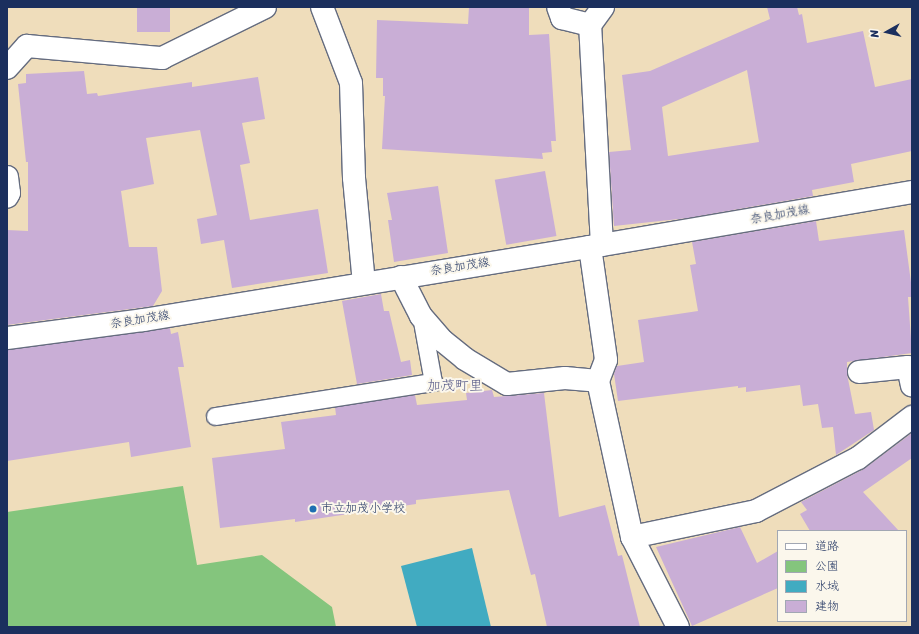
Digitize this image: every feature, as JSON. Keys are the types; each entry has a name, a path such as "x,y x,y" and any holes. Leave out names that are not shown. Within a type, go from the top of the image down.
{"street":[{"path":"7,68 27,46 162,58 265,7"},
{"path":"322,7 351,82 354,178 364,283"},
{"path":"558,7 562,18 590,25"},
{"path":"603,7 590,25 596,246 606,360 598,381 632,537 678,627"},
{"path":"7,177 9,193 7,196"},
{"name":"奈良加茂線","path":"7,338 143,320 596,246 912,192"},
{"path":"401,277 421,316 443,341 465,359 507,384 565,378 598,381"},
{"path":"859,372 908,366 912,386"},
{"path":"632,537 756,511 858,458 912,417"}],"lane":[{"path":"215,416 434,382 421,316"}],"green space":[{"path":"183,486 197,565 262,555 332,607 336,627 7,627 7,512"}],"water":[{"path":"472,548 491,627 417,627 401,566"}],"building":[{"path":"137,7 170,7 170,32 137,32"},
{"path":"469,7 529,7 529,35 549,34 556,141 551,141 552,152 542,153 543,159 382,149 385,96 383,96 383,78 376,78 377,20 468,24"},
{"path":"767,7 797,7 799,15 802,14 807,43 863,31 875,87 912,79 912,151 851,164 854,182 812,190 813,196 688,218 614,226 609,152 631,150 622,75 650,71 770,19","holes":["747,70 759,142 668,156 662,107"]},
{"path":"84,71 87,94 97,93 98,96 192,82 192,87 258,77 265,119 242,123 250,163 240,165 250,220 318,209 328,273 232,288 224,240 201,244 197,219 217,215 200,130 146,138 154,184 121,191 129,247 157,247 162,291 153,306 7,325 7,230 28,231 28,162 26,162 18,84 26,83 26,74"},
{"path":"545,171 556,236 506,245 495,180"},
{"path":"438,186 448,253 394,262 388,220 392,220 387,193"},
{"path":"816,221 819,241 904,230 912,290 912,297 908,297 912,353 847,362 847,374 855,414 871,412 874,430 836,455 833,427 822,428 818,404 803,406 800,385 746,392 746,387 738,388 738,386 618,401 614,374 617,366 644,362 638,320 698,311 690,265 696,264 692,242"},
{"path":"381,294 384,311 389,311 401,362 410,360 412,375 357,384 342,301"},
{"path":"170,328 171,334 178,332 184,367 178,367 191,447 131,457 129,442 7,461 7,350"},
{"path":"492,390 494,397 544,393 559,517 605,505 618,556 622,555 640,627 547,627 535,574 531,575 509,490 416,500 416,504 295,522 295,519 220,528 212,458 285,449 281,422 336,415 335,407 415,395 417,405 467,400 466,393"},
{"path":"912,433 912,458 863,492 898,530 809,530 800,514 807,510 801,502 864,469"},
{"path":"740,527 757,563 777,552 777,588 692,626 656,547"}],"place":[{"name":"市立加茂小学校","path":"313,509"}],"district":[{"name":"加茂町里","path":"455,386"}]}
